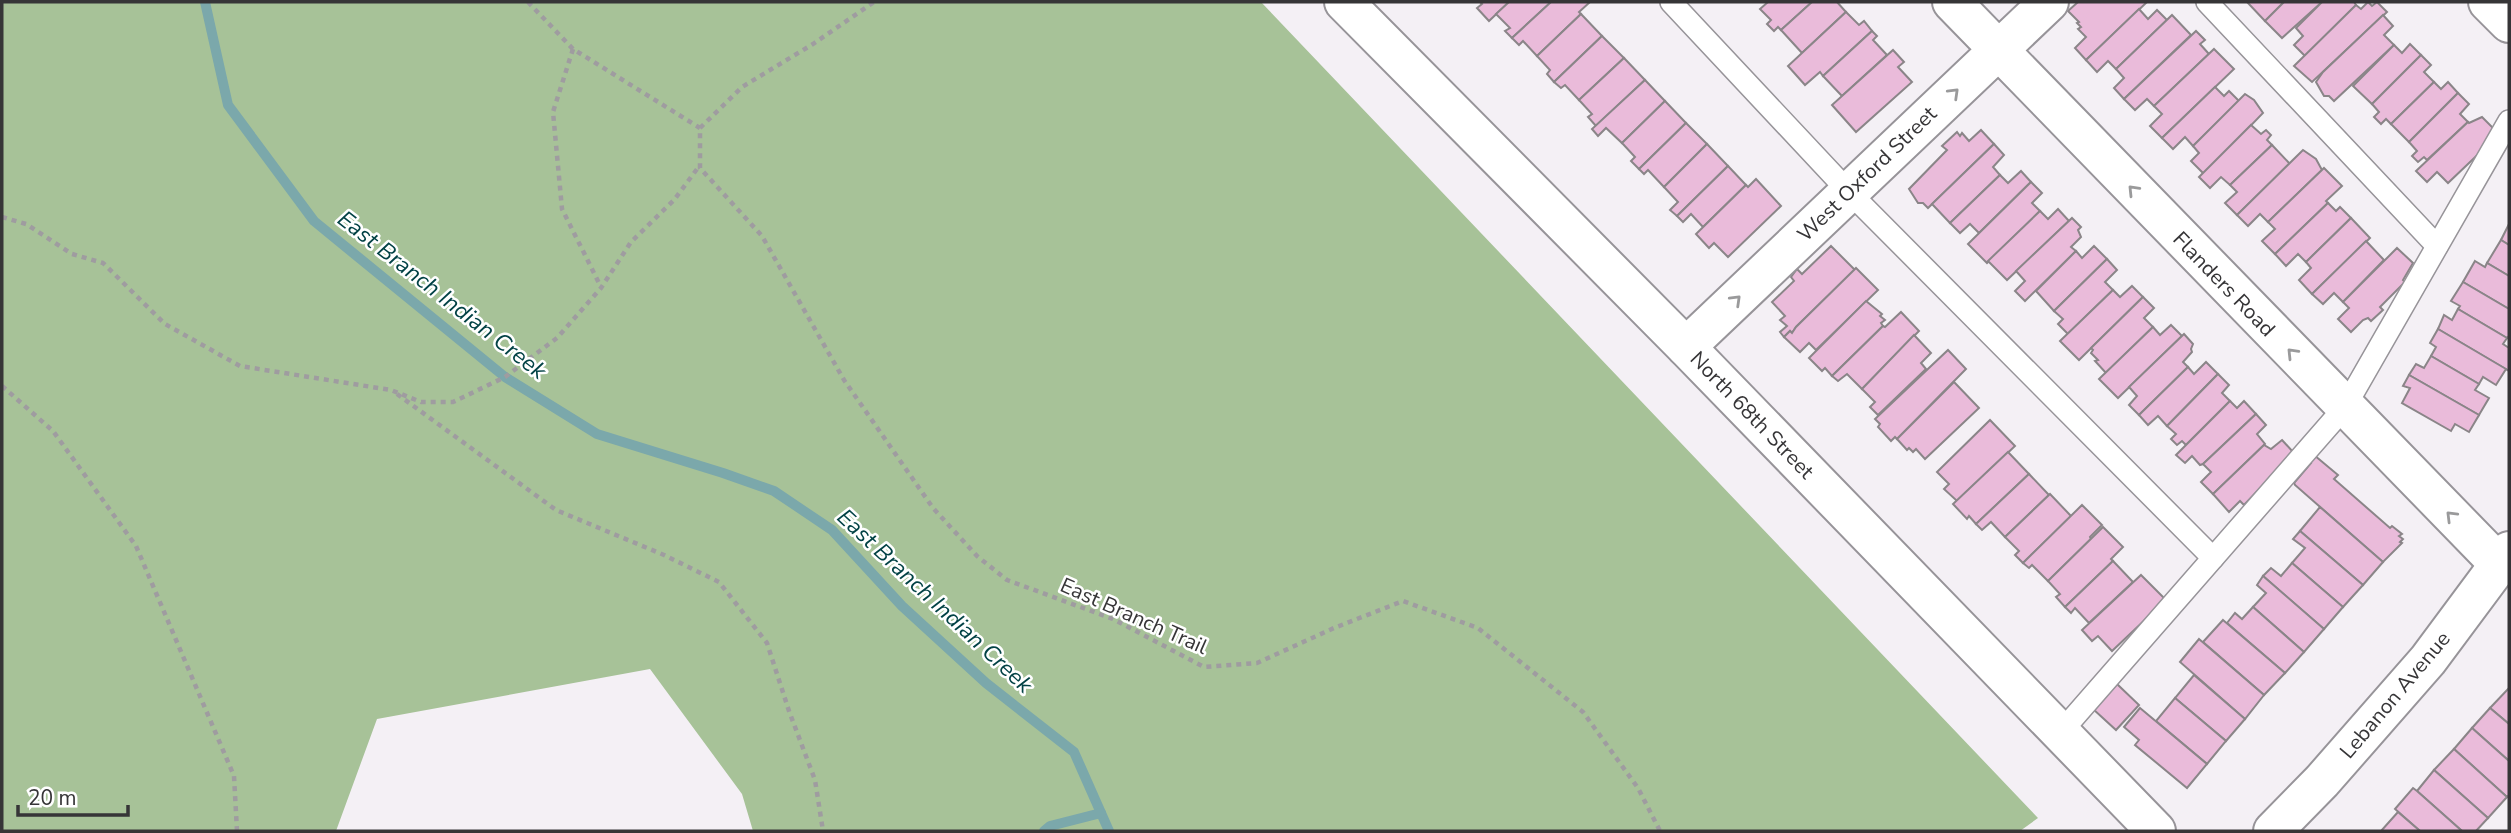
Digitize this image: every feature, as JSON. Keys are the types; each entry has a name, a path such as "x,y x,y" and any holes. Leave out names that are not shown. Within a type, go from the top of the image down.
{"street":[{"name":"North 68th Street","path":"1344,2 1686,347 2156,831"},
{"name":"Flanders Road","path":"1952,2 2345,407 2504,558"},
{"name":"West Oxford Street","path":"1686,347 2049,2"},
{"path":"2488,2 2509,23"},
{"name":"Lebanon Avenue","path":"2273,831 2322,781 2428,660 2504,558"}],"lane":[{"path":"1671,2 1849,192 2213,558"},
{"path":"2207,2 2437,246"},
{"path":"2061,732 2345,407 2509,121"}],"path":[{"path":"528,2 573,49 700,128"},
{"path":"2,217 26,224 72,254 103,263 165,324 240,366 391,390 421,402 453,402 505,377 556,338 601,288 631,242 674,200 700,168 700,128 742,87 813,44 874,2"},
{"path":"573,49 553,112 562,209 601,288"},
{"name":"East Branch Trail","path":"700,168 762,236 844,380 933,508 977,556 1007,580 1113,619 1204,667 1257,663 1402,601 1478,628 1583,712 1638,788 1660,831"},
{"path":"2,386 53,431 136,546 234,776 237,831"},
{"path":"391,390 555,510 664,555 719,582 767,643 789,711 816,780 823,831"}],"green space":[{"path":"2,2 1261,2 2038,818 2020,831 753,831 742,794 650,669 377,719 336,831 2,831"}],"building":[{"path":"1480,2 1509,2 1489,21 1477,8 1482,4"},
{"path":"1509,2 1551,2 1512,38 1505,31 1510,28 1496,14"},
{"path":"1551,2 1590,2 1537,56 1523,41 1519,45 1512,38"},
{"path":"1768,2 1812,2 1781,30 1778,27 1774,31 1767,24 1771,20 1760,9"},
{"path":"1812,2 1837,2 1846,12 1802,53 1781,30"},
{"path":"2078,2 2147,2 2086,60 2075,48 2086,37 2078,29 2081,27 2077,23 2079,22 2068,11"},
{"path":"2247,2 2284,2 2265,21"},
{"path":"2284,2 2322,2 2282,38 2265,21"},
{"path":"2322,2 2354,2 2356,5 2305,56 2294,45 2303,36 2296,28"},
{"path":"2368,2 2372,6 2377,2 2387,12 2312,82 2294,66 2356,5 2361,9"},
{"path":"2139,9 2148,19 2157,10 2167,20 2116,69 2108,61 2097,72 2086,60"},
{"path":"1846,12 1859,25 1864,21 1872,31 1823,76 1820,72 1805,85 1788,66"},
{"path":"1581,14 1602,36 1554,82 1547,74 1550,70 1537,56"},
{"path":"2172,15 2191,35 2124,99 2114,88 2124,78 2116,69"},
{"path":"2383,15 2393,26 2384,35 2394,45 2334,101 2329,96 2324,96 2316,82 2323,72"},
{"path":"1872,31 1877,36 1873,40 1887,55 1842,96 1823,76"},
{"path":"2196,31 2205,40 2200,44 2209,54 2154,106 2147,99 2135,110 2124,99"},
{"path":"1602,36 1624,58 1579,100 1565,85 1561,88 1554,82"},
{"path":"2410,44 2421,55 2372,104 2353,86 2394,45 2402,53"},
{"path":"2214,49 2234,69 2162,138 2150,126 2162,114 2154,106"},
{"path":"1893,50 1904,62 1898,67 1912,82 1856,132 1832,105"},
{"path":"2421,55 2431,65 2424,72 2434,82 2391,124 2386,119 2381,124 2374,117 2379,112 2372,104"},
{"path":"1624,58 1645,80 1596,126 1588,117 1592,114 1579,100"},
{"path":"1645,80 1665,101 1622,143 1606,128 1598,136 1592,129"},
{"path":"2434,82 2441,89 2448,82 2458,93 2409,142 2391,124"},
{"path":"2215,87 2224,96 2229,91 2239,101 2193,146 2185,137 2173,149 2162,138"},
{"path":"2458,93 2469,104 2460,114 2468,122 2427,160 2424,157 2418,162 2412,156 2417,151 2409,142"},
{"path":"2245,94 2254,100 2263,113 2204,174 2191,161 2199,153 2193,146"},
{"path":"1665,101 1686,123 1639,169 1631,161 1635,157 1622,143"},
{"path":"2482,117 2494,129 2490,143 2448,183 2437,172 2427,182 2416,171 2468,122"},
{"path":"1686,123 1707,144 1664,187 1648,170 1644,174 1639,169"},
{"path":"2251,125 2261,134 2266,130 2271,135 2267,140 2272,145 2230,185 2221,177 2210,188 2199,177"},
{"path":"1981,130 1994,144 1928,208 1923,203 1918,203 1909,189 1947,150 1942,146 1957,132 1960,136 1962,133 1969,141"},
{"path":"1707,144 1728,166 1677,216 1670,210 1678,202 1664,187"},
{"path":"1994,144 2004,155 1993,167 2000,175 1950,223 1932,204"},
{"path":"2272,145 2290,164 2237,215 2225,203 2237,192 2230,185"},
{"path":"2303,150 2316,159 2322,170 2268,222 2260,214 2248,226 2237,215"},
{"path":"1728,166 1746,185 1703,227 1691,214 1683,222 1677,216"},
{"path":"2324,168 2342,186 2275,254 2262,241 2275,229 2268,222"},
{"path":"2021,171 2031,182 1979,233 1970,224 1960,233 1950,223 2000,175 2008,183"},
{"path":"1756,179 1781,206 1728,257 1714,243 1709,248 1696,234 1746,185 1748,187"},
{"path":"2031,182 2042,193 2032,203 2040,211 1987,263 1968,244"},
{"path":"2328,203 2336,211 2340,207 2351,218 2306,262 2298,254 2286,266 2275,254"},
{"path":"2058,209 2069,221 2007,280 1988,261 2040,211 2048,219"},
{"path":"2072,218 2081,227 2078,230 2081,237 2071,247 2076,251 2025,301 2015,291 2025,281 2016,271"},
{"path":"2351,218 2370,238 2312,294 2299,280 2311,268 2306,262"},
{"path":"2509,224 2509,245 2501,240"},
{"path":"2501,240 2509,245 2509,276 2487,263"},
{"path":"2366,241 2384,260 2343,302 2334,293 2323,304 2312,294"},
{"path":"1831,246 1855,270 1792,333 1790,331 1784,337 1780,332 1787,326 1780,320 1785,316 1772,302 1794,281 1791,277 1797,269 1802,274"},
{"path":"2094,246 2107,259 2054,311 2036,291 2076,251 2082,258"},
{"path":"2397,248 2413,263 2403,280 2405,282 2380,307 2383,310 2371,321 2368,318 2363,320 2351,332 2338,319 2349,308 2343,302"},
{"path":"2107,259 2117,270 2105,282 2113,290 2068,334 2058,324 2063,319 2054,311"},
{"path":"2475,261 2485,267 2487,263 2509,276 2509,309 2463,282"},
{"path":"1856,268 1878,290 1816,350 1809,343 1800,352 1784,337 1790,331 1792,333"},
{"path":"2463,282 2509,309 2507,338 2458,309 2460,306 2451,301"},
{"path":"2132,286 2143,297 2079,360 2060,341 2113,290 2120,297"},
{"path":"2143,297 2154,308 2144,318 2153,327 2106,373 2095,361 2098,360 2091,353 2091,348"},
{"path":"1866,301 1882,314 1880,316 1885,320 1881,323 1883,326 1832,376 1825,368 1822,371 1809,358"},
{"path":"2458,309 2507,338 2503,344 2509,348 2509,371 2438,329 2444,315 2452,320"},
{"path":"1901,312 1919,331 1862,389 1847,374 1838,381 1832,376 1883,326"},
{"path":"2171,325 2182,336 2118,398 2099,379 2153,327 2160,335"},
{"path":"2438,329 2506,369 2496,385 2483,377 2479,384 2431,356 2436,347 2430,343"},
{"path":"2184,334 2193,344 2192,352 2183,362 2188,367 2139,415 2129,405 2137,396 2129,387"},
{"path":"1914,335 1931,353 1921,363 1926,369 1878,415 1870,407 1875,402 1862,389"},
{"path":"1948,350 1966,369 1897,439 1895,437 1891,441 1878,427 1880,424 1875,419"},
{"path":"2431,356 2479,384 2475,390 2489,398 2479,415 2409,375 2416,364 2424,368"},
{"path":"2206,362 2218,374 2167,426 2158,416 2148,425 2139,415 2188,367 2194,374"},
{"path":"2218,374 2229,385 2222,393 2230,401 2186,445 2182,441 2177,445 2171,439 2176,434 2167,426"},
{"path":"2409,375 2479,415 2469,432 2455,424 2451,431 2402,403 2410,388 2403,386"},
{"path":"1954,382 1979,408 1925,459 1916,449 1913,452 1909,448 1907,450 1897,439"},
{"path":"2230,401 2237,408 2244,401 2256,414 2203,464 2200,465 2192,456 2185,463 2176,455"},
{"path":"2256,414 2266,425 2257,434 2265,444 2213,494 2201,482 2211,472 2203,464"},
{"path":"1990,420 2015,446 1957,501 1944,489 1949,484 1937,472"},
{"path":"2282,440 2294,453 2244,505 2240,501 2229,512 2213,494 2264,445 2271,449"},
{"path":"2008,452 2029,474 1976,524 1969,516 1967,519 1953,504"},
{"path":"2314,455 2338,475 2334,479 2390,528 2392,526 2402,534 2399,536 2403,539 2400,542 2402,543 2383,562 2295,485"},
{"path":"2029,474 2049,495 2005,537 1991,522 1982,530 1976,524"},
{"path":"2050,494 2071,516 2023,563 2015,555 2019,551 2005,537"},
{"path":"2082,505 2102,525 2048,581 2032,565 2029,568 2023,563"},
{"path":"2320,507 2383,562 2363,585 2300,531"},
{"path":"2103,527 2123,547 2111,559 2113,561 2065,607 2056,597 2060,594 2048,581"},
{"path":"2300,531 2363,585 2343,607 2292,563 2305,548 2293,539"},
{"path":"2113,561 2133,582 2089,623 2075,608 2071,613 2065,607"},
{"path":"2292,563 2343,607 2324,629 2263,576 2271,568 2281,576"},
{"path":"2141,575 2166,600 2112,651 2098,636 2092,641 2082,630"},
{"path":"2263,576 2324,629 2304,652 2253,607 2266,593 2257,585"},
{"path":"2253,607 2304,652 2285,673 2227,623 2235,613 2242,619"},
{"path":"2223,620 2285,673 2264,695 2203,642"},
{"path":"2199,639 2264,695 2245,719 2180,662"},
{"path":"2194,675 2245,719 2226,741 2175,698"},
{"path":"2117,684 2139,705 2116,730 2093,709"},
{"path":"2509,688 2509,724 2490,708"},
{"path":"2175,698 2226,741 2207,764 2156,721"},
{"path":"2140,708 2207,764 2187,788 2135,745 2139,740 2124,727"},
{"path":"2490,708 2509,724 2509,761 2472,728"},
{"path":"2472,728 2509,761 2507,797 2454,749"},
{"path":"2454,749 2507,797 2488,818 2434,770"},
{"path":"2434,770 2488,818 2476,831 2462,831 2417,791"},
{"path":"2413,788 2462,831 2420,831 2395,809"},
{"path":"2398,812 2420,831 2381,831"}],"waterway":[{"name":"East Branch Indian Creek","path":"205,2 228,105 314,221 505,377 597,434 774,491 832,530 902,606 986,683 1074,752 1109,831"},
{"path":"1044,831 1050,826 1101,813"}]}
